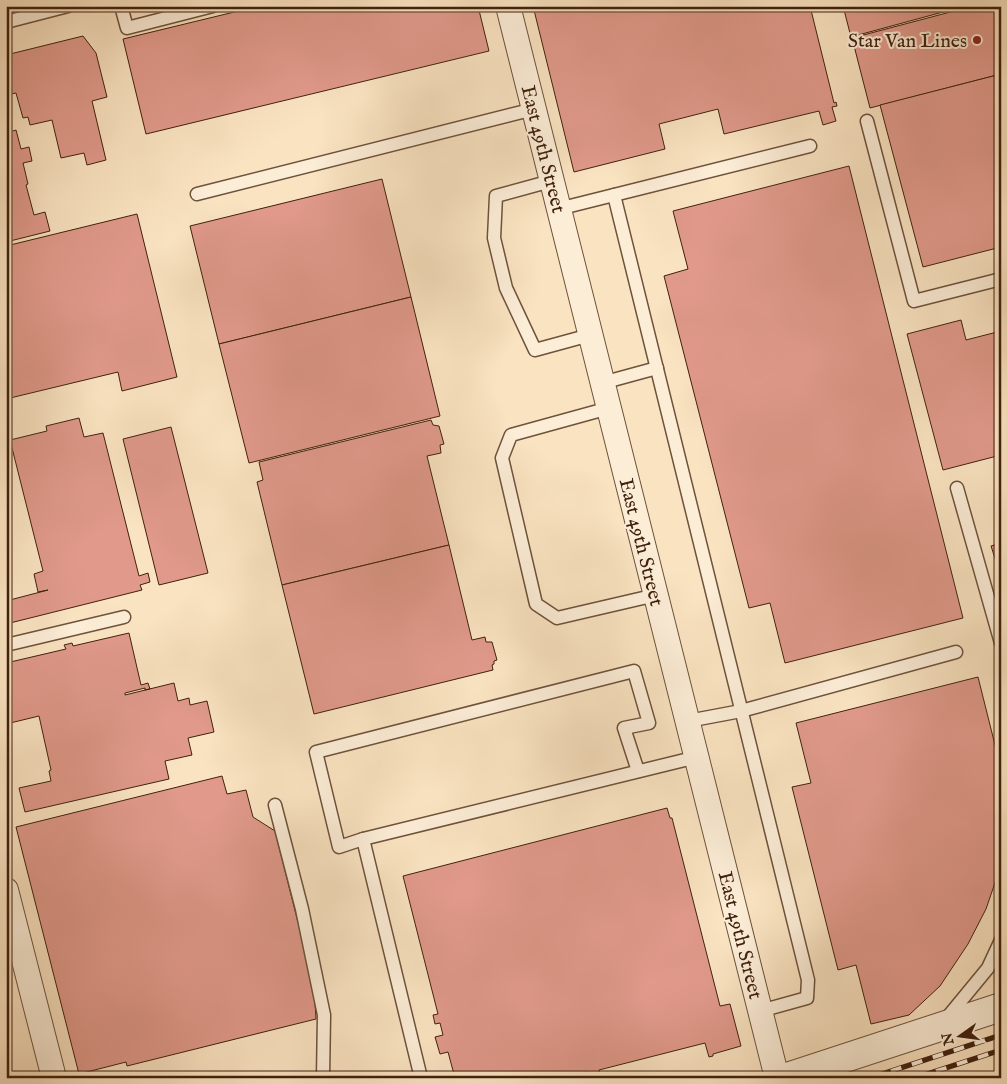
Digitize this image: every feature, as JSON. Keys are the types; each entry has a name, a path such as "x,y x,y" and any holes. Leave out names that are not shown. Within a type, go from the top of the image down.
{"street":[{"name":"East 49th Street","path":"508,6 777,1078"},
{"path":"6,890 54,1078"},
{"path":"784,1078 1001,1008"}],"lane":[{"path":"6,22 68,6"},
{"path":"121,6 126,28 213,6"},
{"path":"197,194 534,110"},
{"path":"867,121 914,301 1001,279"},
{"path":"558,209 810,146"},
{"path":"552,181 496,196 494,238 506,288 535,350 590,335"},
{"path":"614,194 808,980 807,998 760,1011"},
{"path":"602,383 657,368"},
{"path":"608,408 512,435 502,458 536,604 557,618 656,595"},
{"path":"957,488 1001,643"},
{"path":"6,645 124,617"},
{"path":"688,721 741,710 956,652"},
{"path":"638,771 624,728 649,723 634,671 316,752 339,847 363,839 696,757"},
{"path":"275,806 302,909 324,1015 323,1078"},
{"path":"363,839 421,1078"},
{"path":"939,1028 988,968 1001,940"}],"building":[{"path":"259,6 478,6 489,51 146,134 123,39"},
{"path":"533,6 810,6 834,103 836,102 837,106 832,107 836,121 823,125 819,111 724,134 718,109 659,124 665,149 574,172"},
{"path":"843,6 965,6 851,37"},
{"path":"973,6 994,6 1001,33 1001,74 870,108 852,38"},
{"path":"83,36 96,53 107,97 92,101 106,160 87,165 84,153 61,158 52,120 30,125 28,117 23,118 16,93 6,95 6,55"},
{"path":"1001,74 1001,247 923,267 880,105"},
{"path":"16,130 21,149 29,147 32,161 23,163 28,184 26,185 34,215 45,212 50,231 6,242 6,133"},
{"path":"849,166 963,618 785,663 770,603 749,608 664,276 688,269 673,211"},
{"path":"382,179 411,297 219,344 190,226"},
{"path":"137,214 177,377 122,391 118,372 6,399 6,246"},
{"path":"411,297 440,416 249,463 219,344"},
{"path":"961,320 966,340 1001,331 1001,455 943,470 907,334"},
{"path":"79,418 84,437 103,433 139,576 148,573 150,582 140,585 142,590 6,624 6,601 48,590 38,592 34,574 43,571 10,440 47,431 46,426"},
{"path":"431,420 433,425 439,426 444,444 440,445 441,453 427,456 449,545 282,585 257,482 263,480 259,462"},
{"path":"171,427 208,573 159,585 123,439"},
{"path":"1001,543 1001,577 991,546"},
{"path":"449,545 472,640 485,637 486,642 492,642 497,660 492,665 493,670 314,714 282,585"},
{"path":"129,633 141,685 148,683 150,689 174,683 178,701 189,698 190,705 207,701 214,732 188,738 192,755 165,761 169,779 25,812 19,788 51,781 49,771 51,770 39,716 6,724 6,663 66,649 64,645 72,643 73,646","holes":["145,688 147,690 125,695 125,693"]},
{"path":"978,677 1001,769 1001,860 998,874 986,909 968,944 940,986 909,1015 871,1024 856,965 838,970 792,787 811,783 796,723"},
{"path":"222,776 227,794 246,790 253,817 275,831 314,986 316,1019 127,1066 126,1062 79,1074 16,827"},
{"path":"667,808 670,818 672,818 720,1006 730,1004 741,1046 713,1054 713,1056 709,1057 705,1043 599,1070 600,1075 590,1078 587,1078 586,1072 564,1078 455,1078 448,1052 440,1054 435,1037 443,1035 440,1023 435,1024 433,1015 438,1014 403,876"}],"railway":[{"path":"870,1078 1001,1035"},
{"path":"915,1078 1001,1050"}],"place":[{"name":"Star Van Lines","path":"977,40"}]}
